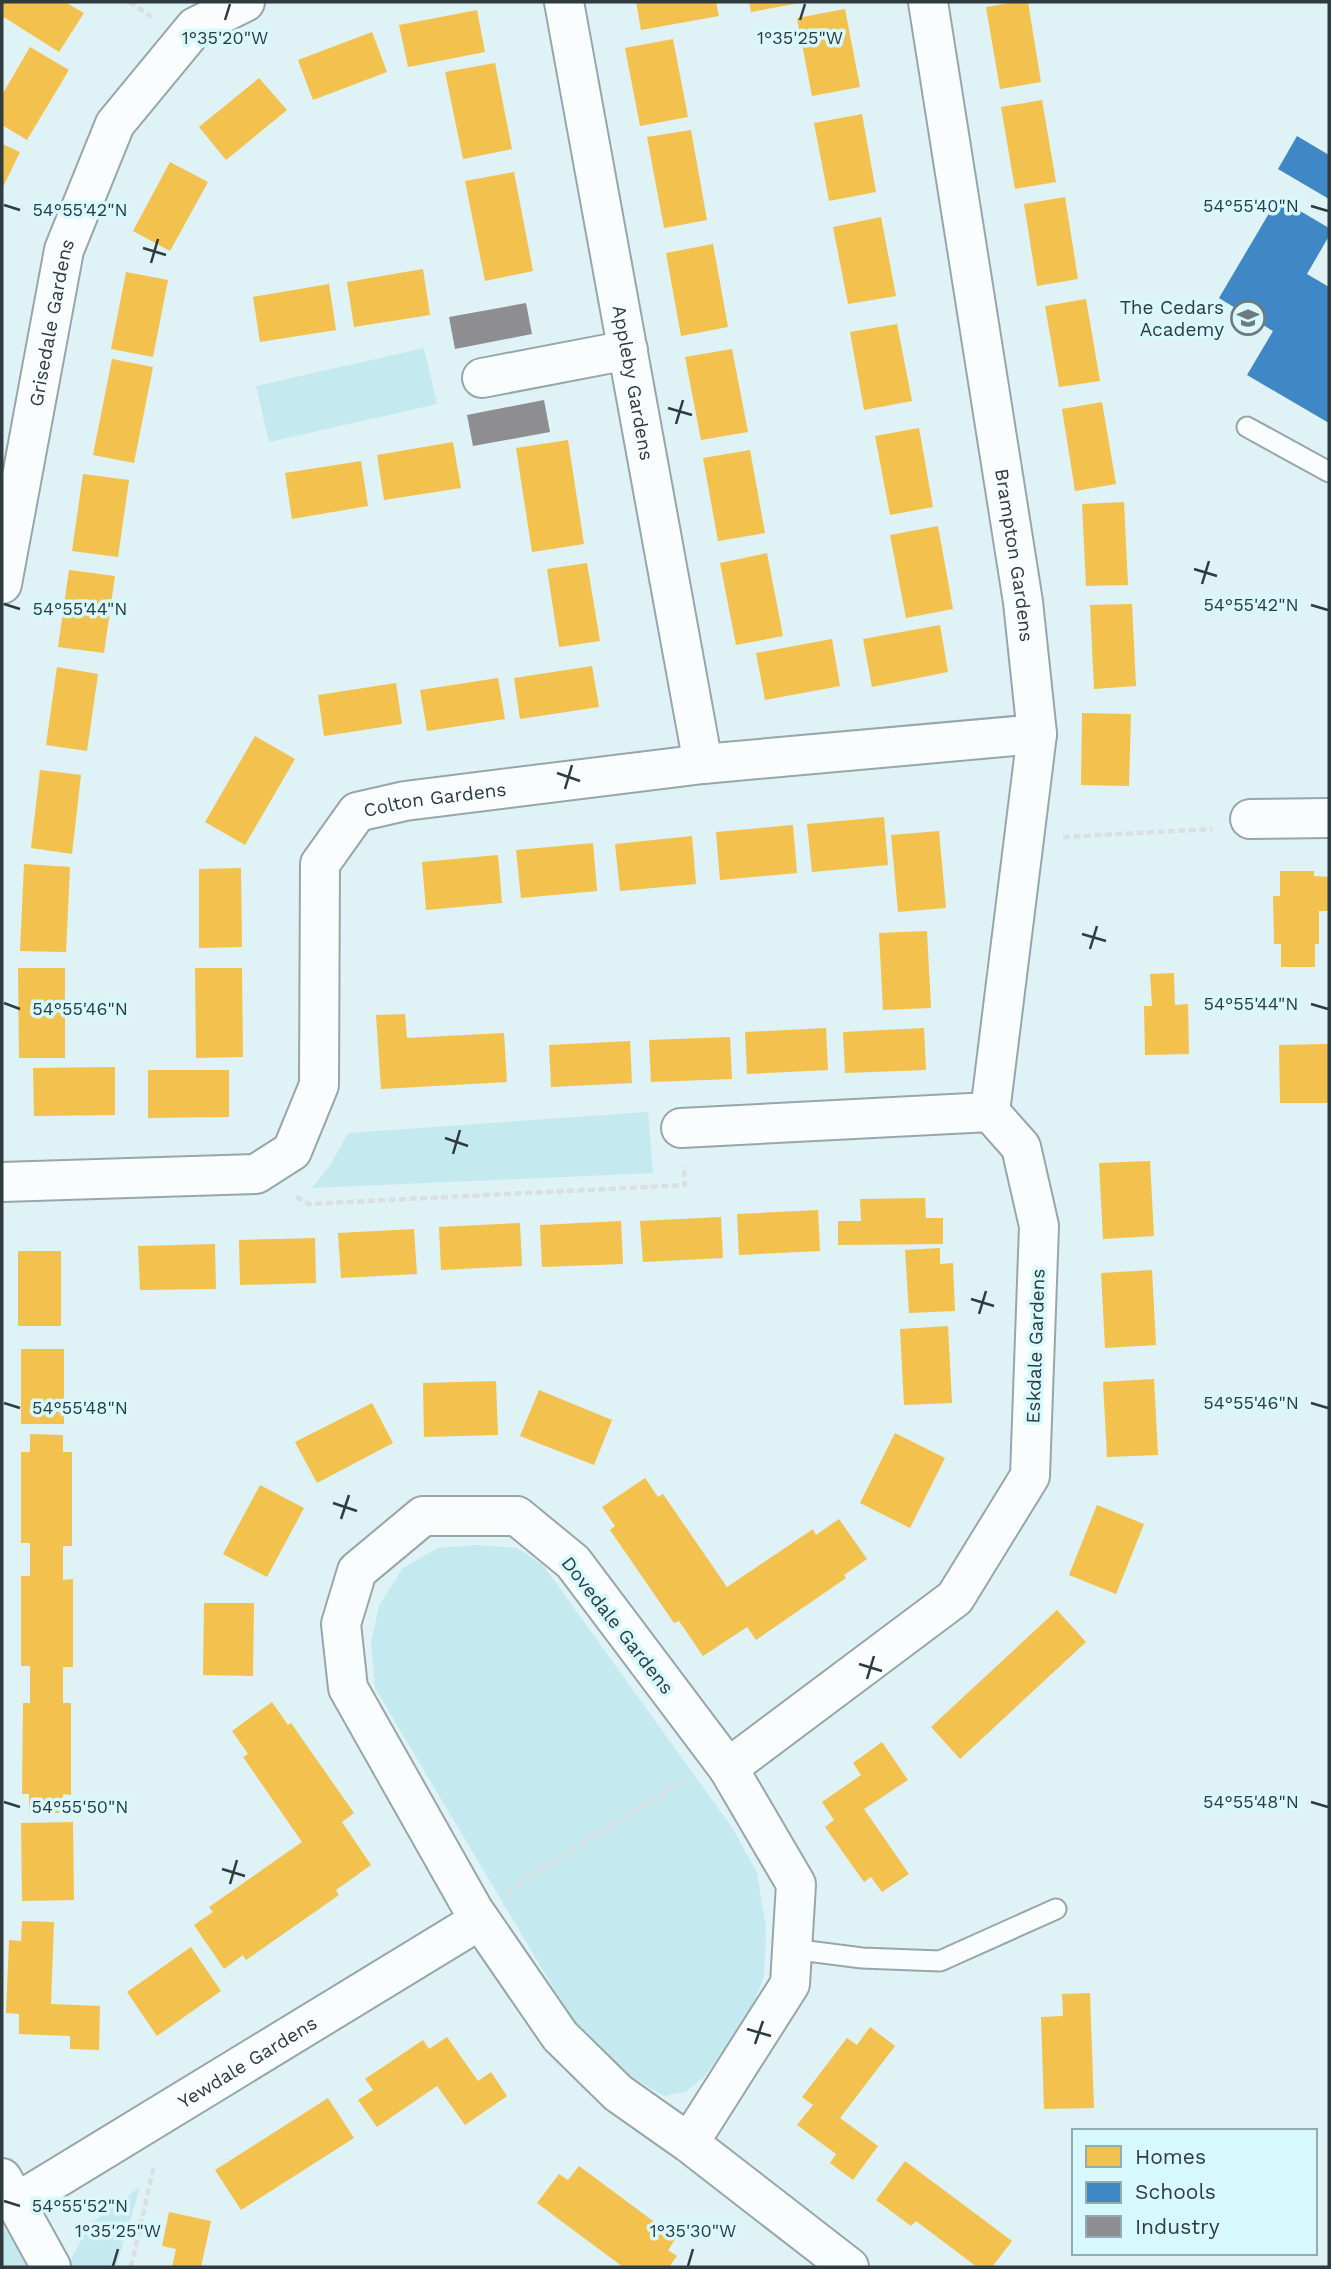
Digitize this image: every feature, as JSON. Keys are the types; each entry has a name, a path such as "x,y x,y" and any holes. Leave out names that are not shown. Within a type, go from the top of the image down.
{"street":[{"name":"Grisedale Gardens","path":"2,584 5,547 64,250 115,124 195,27 245,2"},
{"name":"Appleby Gardens","path":"564,2 703,764"},
{"name":"Brampton Gardens","path":"928,2 1023,602 1037,734 990,1112"},
{"path":"482,378 628,350"},
{"name":"Colton Gardens","path":"256,1174 292,1151 319,1085 320,864 358,812 405,801 703,764 1037,734"},
{"path":"1250,820 1329,818"},
{"path":"681,1128 990,1112"},
{"name":"Eskdale Gardens","path":"724,1763 955,1598 1030,1476 1040,1226 1021,1147 990,1112"},
{"path":"2,1182 256,1174"},
{"name":"Dovedale Gardens","path":"689,2143 790,1984 796,1884 724,1763 573,1562 517,1516 423,1516 357,1571 341,1624 348,1688 477,1916 560,2035 618,2093 689,2143 849,2267"},
{"name":"Yewdale Gardens","path":"9,2190 167,2111 477,1916"},
{"path":"9,2190 51,2267"}],"lane":[{"path":"1247,427 1329,472"},
{"path":"792,1949 862,1958 940,1961 1056,1909"}],"path":[{"path":"1024,839 1231,828 1250,820"},
{"path":"256,1174 309,1204 685,1185 681,1128"},
{"path":"477,1916 724,1763"},
{"path":"131,2267 167,2111"}],"shaded area":[{"path":"424,348 437,404 269,442 256,386"},
{"path":"648,1112 653,1173 312,1188 331,1164 348,1133"},
{"path":"477,1545 517,1548 543,1565 733,1829 757,1873 766,1927 764,1976 749,2016 704,2077 685,2092 664,2096 626,2074 575,2024 375,1688 371,1643 379,1606 403,1568 438,1548"},
{"path":"140,2187 116,2267 70,2267 68,2264 90,2224"},
{"path":"2,2225 31,2267 2,2267"}],"building: Homes":[{"path":"2,2 65,2 84,13 59,52 2,16"},
{"path":"636,2 716,2 719,16 641,30"},
{"path":"749,2 799,2 799,3 751,12"},
{"path":"1028,2 1041,82 1000,89 986,7"},
{"path":"845,9 860,87 812,96 797,18"},
{"path":"477,10 485,52 408,67 399,25"},
{"path":"372,32 387,72 313,100 298,60"},
{"path":"673,39 688,117 640,126 625,48"},
{"path":"30,47 69,70 27,140 2,125 2,95"},
{"path":"495,63 512,149 463,159 445,72"},
{"path":"259,78 287,110 226,160 199,127"},
{"path":"1042,100 1056,182 1015,189 1001,107"},
{"path":"862,114 876,192 829,201 814,123"},
{"path":"691,130 707,220 664,228 647,137"},
{"path":"2,144 20,152 2,189"},
{"path":"170,162 208,182 170,251 133,231"},
{"path":"514,172 533,271 485,281 465,181"},
{"path":"1065,197 1078,279 1037,286 1024,204"},
{"path":"881,217 896,296 848,304 833,227"},
{"path":"713,244 728,327 681,336 666,253"},
{"path":"423,269 430,315 354,327 347,282"},
{"path":"126,272 168,280 153,357 111,349"},
{"path":"329,284 336,330 260,342 253,297"},
{"path":"1086,299 1100,381 1059,387 1045,306"},
{"path":"897,324 912,401 864,410 850,332"},
{"path":"732,349 748,432 701,440 685,357"},
{"path":"112,359 153,367 134,463 93,455"},
{"path":"1102,402 1116,484 1075,491 1062,409"},
{"path":"919,428 933,507 890,515 875,436"},
{"path":"568,440 584,544 532,552 516,448"},
{"path":"453,442 461,488 384,500 377,455"},
{"path":"750,450 765,533 718,541 703,458"},
{"path":"361,461 368,506 292,519 285,473"},
{"path":"83,474 129,480 118,557 72,551"},
{"path":"1124,502 1128,585 1086,586 1082,504"},
{"path":"938,526 953,609 906,618 890,535"},
{"path":"767,553 783,636 736,645 720,563"},
{"path":"587,563 600,641 559,647 547,569"},
{"path":"69,570 115,576 104,653 58,647"},
{"path":"1132,604 1136,686 1094,689 1090,605"},
{"path":"940,625 948,672 872,687 863,639"},
{"path":"832,639 840,686 765,700 756,653"},
{"path":"592,666 599,707 520,719 514,678"},
{"path":"57,667 98,674 87,751 46,745"},
{"path":"498,678 505,719 427,731 420,690"},
{"path":"396,683 402,724 324,736 318,695"},
{"path":"1082,713 1131,714 1129,786 1081,785"},
{"path":"255,736 295,759 245,845 205,822"},
{"path":"40,770 81,775 72,854 31,848"},
{"path":"884,817 888,865 812,872 807,824"},
{"path":"793,825 797,873 720,880 716,832"},
{"path":"939,831 946,908 898,912 891,835"},
{"path":"692,836 696,884 620,891 615,844"},
{"path":"593,843 597,891 521,898 516,850"},
{"path":"498,855 502,903 426,910 422,862"},
{"path":"24,864 70,867 66,952 20,951"},
{"path":"241,868 242,947 199,948 199,869"},
{"path":"1280,871 1314,871 1314,876 1329,877 1329,911 1319,911 1319,944 1315,944 1315,967 1281,967 1281,944 1274,944 1273,896 1280,896"},
{"path":"927,931 931,1008 883,1010 879,933"},
{"path":"18,968 65,968 65,1058 19,1058"},
{"path":"195,968 242,968 243,1057 196,1058"},
{"path":"1174,973 1175,1005 1188,1004 1189,1054 1145,1055 1144,1006 1152,1006 1150,974"},
{"path":"405,1014 407,1038 504,1033 507,1082 381,1089 376,1015"},
{"path":"826,1028 828,1070 747,1074 745,1032"},
{"path":"924,1028 926,1070 845,1073 843,1032"},
{"path":"730,1037 732,1079 651,1082 649,1040"},
{"path":"630,1041 632,1083 551,1087 549,1045"},
{"path":"1329,1044 1329,1103 1280,1103 1279,1045"},
{"path":"115,1067 115,1115 34,1116 33,1068"},
{"path":"148,1070 229,1070 229,1117 148,1118"},
{"path":"1150,1161 1154,1236 1103,1239 1099,1163"},
{"path":"925,1198 926,1218 943,1218 943,1244 838,1245 838,1221 861,1221 860,1199"},
{"path":"818,1210 820,1251 739,1255 737,1214"},
{"path":"721,1217 723,1258 643,1262 640,1221"},
{"path":"621,1221 623,1264 542,1267 540,1225"},
{"path":"520,1223 522,1266 441,1270 439,1227"},
{"path":"414,1229 417,1274 341,1278 338,1233"},
{"path":"315,1238 316,1283 240,1285 239,1240"},
{"path":"215,1244 216,1289 140,1290 138,1246"},
{"path":"940,1248 940,1264 953,1263 955,1311 909,1313 905,1250"},
{"path":"18,1251 61,1251 61,1326 18,1326"},
{"path":"1152,1270 1156,1345 1105,1348 1101,1273"},
{"path":"948,1326 952,1403 904,1405 900,1329"},
{"path":"21,1349 64,1349 64,1424 21,1424"},
{"path":"1154,1379 1158,1455 1107,1457 1103,1382"},
{"path":"496,1381 498,1435 424,1437 423,1383"},
{"path":"539,1390 612,1420 594,1465 520,1436"},
{"path":"372,1403 393,1443 317,1483 295,1442"},
{"path":"895,1433 945,1458 910,1528 860,1503"},
{"path":"30,1434 63,1435 63,1452 72,1452 72,1546 63,1546 63,1580 73,1579 73,1667 63,1667 63,1703 71,1703 71,1795 63,1794 63,1813 29,1813 29,1794 22,1794 23,1703 30,1703 30,1666 21,1666 21,1576 30,1576 30,1543 21,1543 21,1452 30,1452"},
{"path":"645,1478 658,1497 663,1494 727,1587 813,1529 816,1535 839,1519 867,1559 844,1575 846,1578 756,1640 747,1627 703,1656 679,1621 674,1623 610,1530 615,1526 602,1507"},
{"path":"260,1485 304,1508 267,1577 223,1554"},
{"path":"1097,1505 1144,1524 1116,1594 1069,1575"},
{"path":"204,1603 254,1603 253,1676 203,1675"},
{"path":"1057,1610 1086,1642 960,1759 931,1727"},
{"path":"272,1702 288,1725 291,1723 354,1813 342,1822 371,1865 336,1890 339,1895 246,1960 243,1955 224,1969 194,1925 213,1912 209,1907 302,1842 243,1757 248,1754 232,1731"},
{"path":"882,1742 908,1780 864,1809 909,1874 882,1892 871,1877 864,1882 825,1827 834,1820 822,1802 861,1775 853,1763"},
{"path":"73,1822 74,1900 22,1901 21,1823"},
{"path":"22,1921 54,1922 51,2004 100,2006 99,2050 70,2049 70,2036 19,2034 19,2014 6,2013 9,1940 21,1941"},
{"path":"191,1947 221,1991 157,2036 127,1992"},
{"path":"1090,1993 1094,2108 1044,2109 1041,2017 1063,2016 1062,1994"},
{"path":"870,2027 895,2046 840,2118 878,2146 853,2180 830,2163 836,2154 797,2125 813,2105 802,2097 847,2038 857,2045"},
{"path":"447,2037 478,2081 491,2072 507,2096 465,2125 437,2086 377,2127 358,2100 373,2090 365,2079 423,2040 429,2049"},
{"path":"328,2098 354,2138 241,2210 215,2170"},
{"path":"905,2161 1012,2241 992,2267 977,2267 916,2221 911,2226 876,2200"},
{"path":"579,2166 676,2238 668,2250 677,2256 669,2267 623,2267 537,2203 559,2174 568,2180"},
{"path":"169,2212 211,2221 201,2267 172,2267 176,2249 162,2246"}],"building: Schools":[{"path":"1297,136 1329,155 1329,199 1278,169"},
{"path":"1278,198 1329,228 1329,236 1307,274 1329,287 1329,423 1247,375 1273,331 1219,298"}],"building: Industry":[{"path":"526,303 532,334 455,349 449,317"},
{"path":"544,400 550,432 473,446 467,415"}],"place":[{"name":"The Cedars Academy","path":"1248,318"}]}
